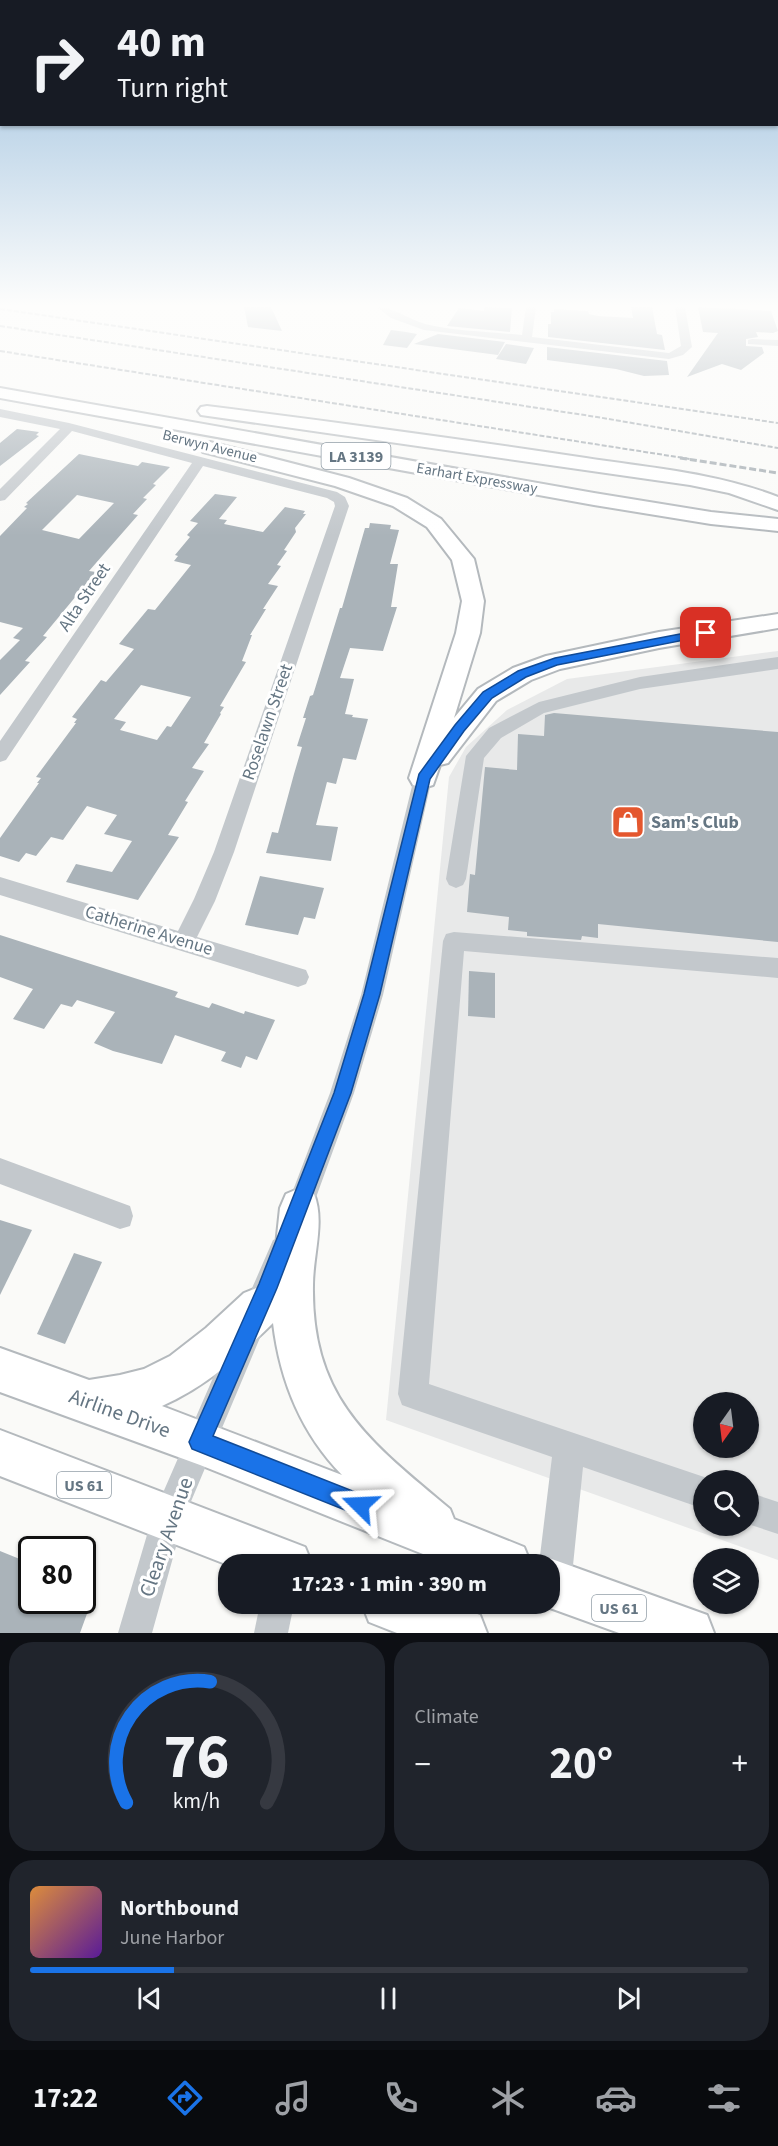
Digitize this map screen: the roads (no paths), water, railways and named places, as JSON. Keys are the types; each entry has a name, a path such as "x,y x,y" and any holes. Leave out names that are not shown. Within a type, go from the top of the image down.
{"highway":[{"name":"Earhart Expressway","path":"26,383 682,498 778,511"},
{"name":"Earhart Expressway","path":"0,393 711,518 778,525"},
{"path":"0,393 342,482 400,502 434,523 463,559 473,601 468,633 423,778"},
{"path":"146,403 500,450 736,489 778,504"},
{"path":"423,778 459,728 487,695 522,674 555,662 659,640 778,621"},
{"path":"300,1208 292,1294 296,1333 304,1368 318,1403 330,1427 380,1480 451,1541"},
{"path":"85,1401 116,1399 146,1392 180,1376 212,1353 259,1308"},
{"name":"Airline Drive","path":"0,1370 200,1442 483,1554"},
{"name":"US 61","path":"0,1453 168,1518 243,1554"},
{"name":"US 61","path":"560,1587 689,1633"},
{"path":"413,1614 462,1633"}],"street":[{"name":"Berwyn Avenue","path":"0,413 69,427 332,495 339,501"},
{"path":"0,497 69,427"},
{"name":"Alta Street","path":"0,755 200,461"},
{"name":"Roselawn Street","path":"184,940 204,901 224,852 243,790 342,506 339,501"},
{"path":"456,879 475,756 495,733 539,708 640,683 778,663"},
{"name":"Cleary Avenue","path":"135,1633 168,1518 300,1208 342,1093 372,994 423,778"},
{"name":"Catherine Avenue","path":"0,886 184,940 298,977"},
{"path":"693,1489 413,1394 454,941 778,968"},
{"path":"0,1171 120,1216"},
{"path":"555,1554 569,1447"},
{"path":"759,1512 778,1518"},
{"path":"271,1633 275,1614"}],"railway":[{"path":"206,383 690,459"},
{"path":"375,383 597,417 778,448"},
{"path":"506,383 778,423"},
{"path":"680,458 778,473"}],"place":[{"name":"Sam's Club","path":"628,822"}]}
